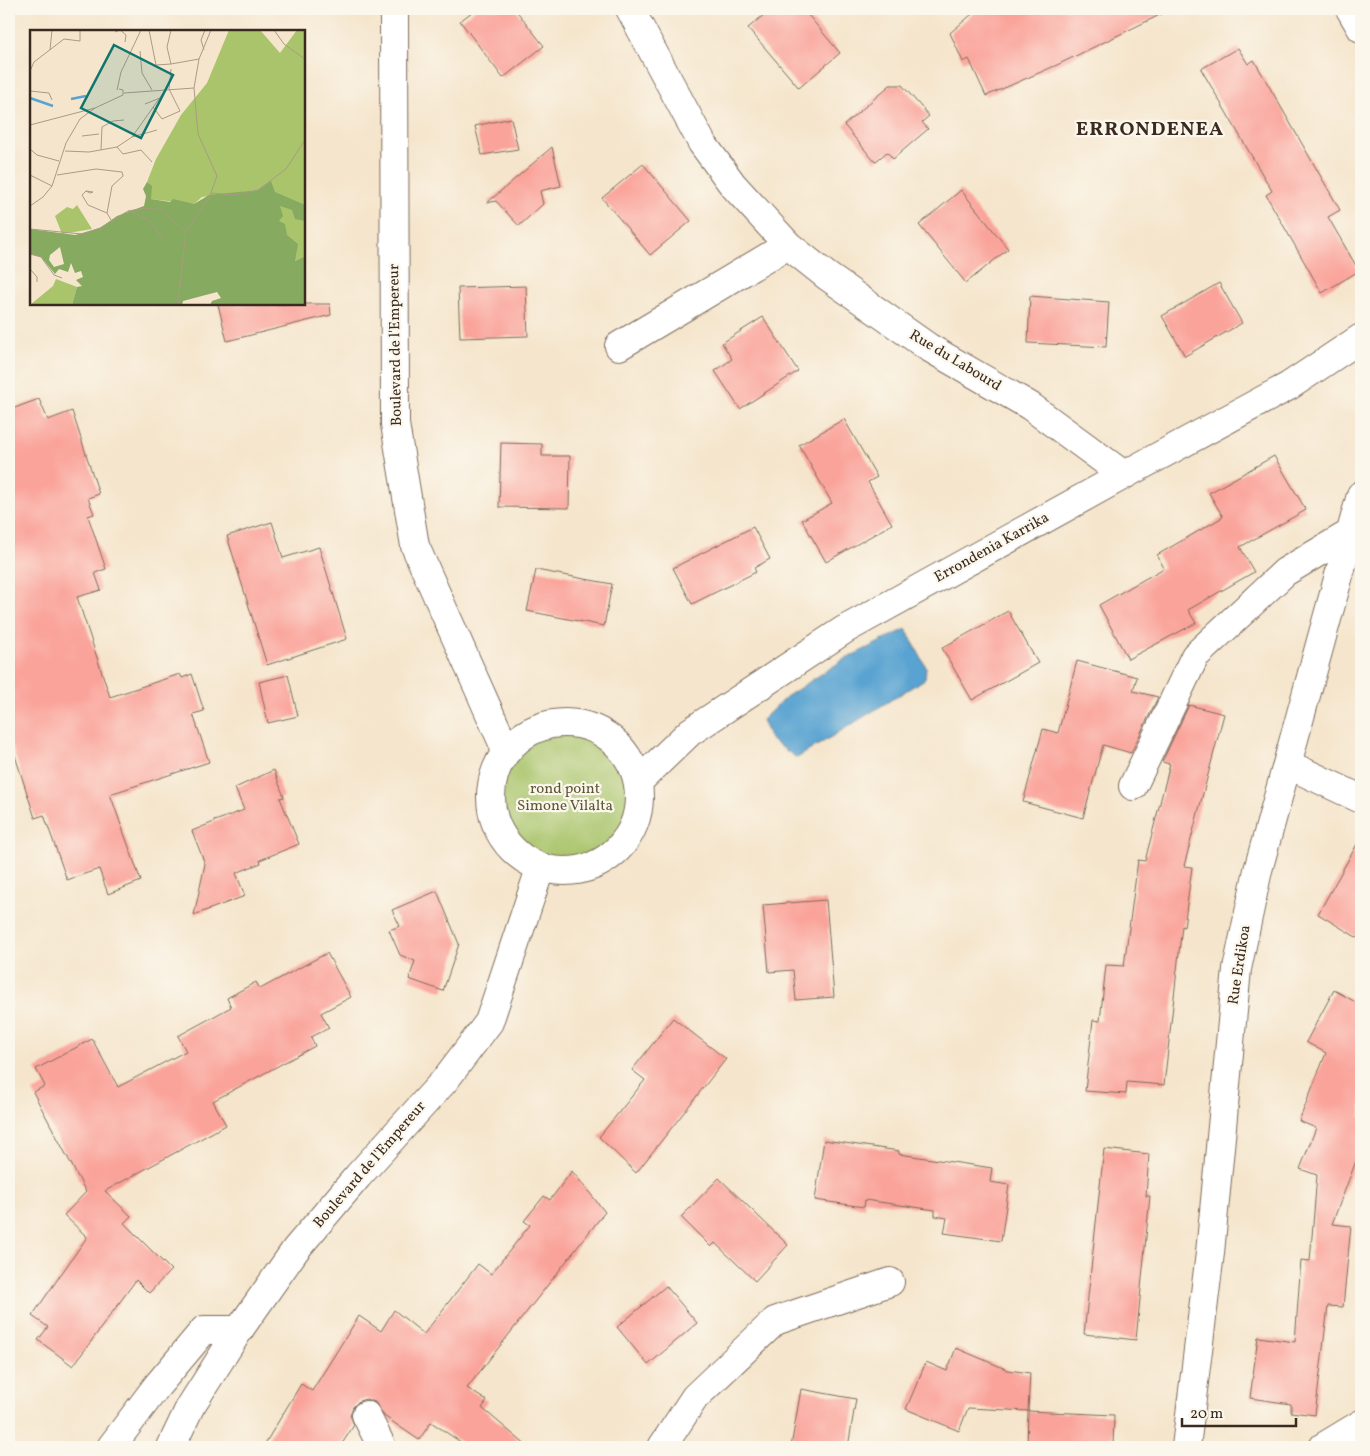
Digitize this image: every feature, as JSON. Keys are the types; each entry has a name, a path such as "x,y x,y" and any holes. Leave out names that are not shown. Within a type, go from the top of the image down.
{"street":[{"name":"Boulevard de l'Empereur","path":"394,9 395,424 415,546 506,750"},
{"name":"Rue du Labourd","path":"630,9 702,143 733,184 788,245 827,276 928,347 1030,406 1124,475"},
{"path":"1350,9 1361,28"},
{"path":"619,346 788,245"},
{"name":"Errondenia Karrika","path":"639,781 690,732 844,630 1289,386 1361,338"},
{"name":"Rue Erdikoa","path":"1186,1447 1210,1253 1237,969 1258,870 1361,495"},
{"path":"1133,786 1195,656 1285,572 1349,534"},
{"path":"566,722 599,729 625,750 639,781 637,820 616,854 580,872 540,869 512,852 494,824 490,785 506,750 533,729 566,722"},
{"path":"1286,764 1361,799"},
{"name":"Boulevard de l'Empereur","path":"171,1447 190,1407 239,1330 296,1249 358,1176 445,1080 489,1022 540,869"},
{"path":"662,1447 695,1397 775,1321 890,1282"},
{"path":"110,1447 157,1386 204,1330 239,1330"},
{"path":"366,1415 382,1447"},
{"path":"1322,1447 1361,1424"}],"green space":[{"name":"rond point Simone Vilalta","path":"565,723 580,724 593,728 618,744 634,769 638,782 638,812 634,825 618,850 593,866 580,870 565,871 550,870 537,866 512,850 496,825 492,812 491,797 492,782 496,769 512,744 537,728 550,724"}],"water":[{"path":"906,629 926,667 925,679 797,758 770,739 762,720 786,697 843,660"}],"building":[{"path":"476,9 515,9 544,46 503,78 460,21"},
{"path":"771,9 803,9 840,53 799,88 748,28"},
{"path":"978,9 1172,9 1057,65 986,96 969,59 963,62 950,33"},
{"path":"1238,48 1248,64 1254,60 1340,210 1328,217 1359,271 1322,293 1266,195 1272,191 1201,69"},
{"path":"890,85 902,85 929,116 922,122 928,129 893,159 887,152 875,162 844,125"},
{"path":"511,118 518,149 482,155 475,126"},
{"path":"552,147 561,186 540,191 543,204 519,226 496,201 487,203"},
{"path":"643,164 691,221 650,255 602,198"},
{"path":"961,190 1008,249 966,283 919,225"},
{"path":"1219,283 1242,323 1185,356 1162,316"},
{"path":"526,286 528,336 460,338 458,288"},
{"path":"1030,296 1109,302 1106,347 1028,343"},
{"path":"330,304 331,315 227,341 218,305"},
{"path":"763,317 798,371 740,409 715,371 732,359 722,343"},
{"path":"39,399 48,420 72,411 99,494 88,498 94,514 88,516 106,569 95,573 101,590 77,597 110,697 180,674 182,678 192,674 204,711 193,714 209,762 110,794 141,881 108,894 99,869 67,880 44,815 35,818 9,737 9,410"},
{"path":"844,419 877,477 868,482 892,524 826,562 802,520 832,503 799,445"},
{"path":"501,443 542,444 542,456 570,456 569,508 499,507"},
{"path":"1274,456 1306,510 1240,547 1254,572 1188,610 1196,623 1128,659 1099,605 1164,568 1157,555 1223,517 1209,493"},
{"path":"272,522 283,558 319,547 347,639 267,665 227,536"},
{"path":"753,527 770,559 754,568 756,572 692,604 673,568"},
{"path":"536,570 612,584 604,626 527,611"},
{"path":"1008,611 1038,663 972,700 942,648"},
{"path":"1077,661 1137,677 1133,691 1158,697 1131,753 1103,745 1083,818 1023,802 1043,729 1058,733"},
{"path":"288,675 298,716 268,723 259,682"},
{"path":"1189,705 1224,714 1184,866 1192,867 1184,927 1182,926 1164,1085 1127,1082 1126,1094 1085,1091 1093,1020 1100,1021 1106,965 1124,966 1138,860 1145,861 1170,764 1162,762"},
{"path":"274,770 284,797 280,798 299,844 260,860 261,863 236,873 245,896 194,915 205,864 192,831 214,822 214,820 244,810 235,788"},
{"path":"1361,837 1361,940 1318,914"},
{"path":"437,891 459,944 443,991 409,979 415,961 400,955 389,930 400,926 392,910"},
{"path":"826,900 834,997 796,1000 793,970 769,972 763,905"},
{"path":"327,953 351,997 321,1013 329,1028 311,1037 315,1046 213,1101 226,1125 105,1191 131,1216 124,1223 171,1270 149,1293 136,1280 73,1366 38,1340 48,1327 32,1316 87,1237 64,1215 86,1192 33,1092 45,1086 36,1069 92,1039 118,1087 186,1051 178,1036 231,1007 227,998 256,982 260,989"},
{"path":"1334,990 1361,1005 1361,1148 1332,1224 1351,1226 1343,1307 1328,1306 1315,1415 1291,1412 1291,1404 1250,1398 1258,1337 1295,1342 1301,1260 1310,1261 1317,1175 1300,1169 1316,1128 1299,1121 1326,1053 1306,1042"},
{"path":"673,1018 726,1059 636,1173 599,1137 645,1080 632,1070"},
{"path":"824,1140 992,1168 990,1182 1009,1185 1001,1241 944,1233 947,1218 935,1216 935,1210 865,1200 864,1207 815,1200"},
{"path":"1104,1149 1149,1154 1146,1196 1150,1196 1136,1340 1084,1334"},
{"path":"572,1171 605,1212 467,1388 487,1401 482,1408 528,1447 468,1447 431,1422 419,1440 384,1416 375,1402 366,1399 359,1401 353,1407 350,1415 354,1425 340,1447 263,1447 301,1384 312,1391 359,1316 381,1331 394,1310 424,1334 478,1264 491,1274 530,1225 524,1221 544,1196 550,1200"},
{"path":"719,1178 788,1245 755,1281 715,1243 711,1247 681,1217"},
{"path":"666,1286 697,1323 648,1365 617,1327"},
{"path":"956,1348 1008,1370 1030,1373 1028,1411 968,1408 959,1431 906,1409 926,1362 947,1371"},
{"path":"801,1389 856,1399 848,1447 791,1447"},
{"path":"1028,1411 1114,1415 1113,1447 1027,1447"}],"district":[{"name":"ERRONDENEA","path":"1150,130"}]}
